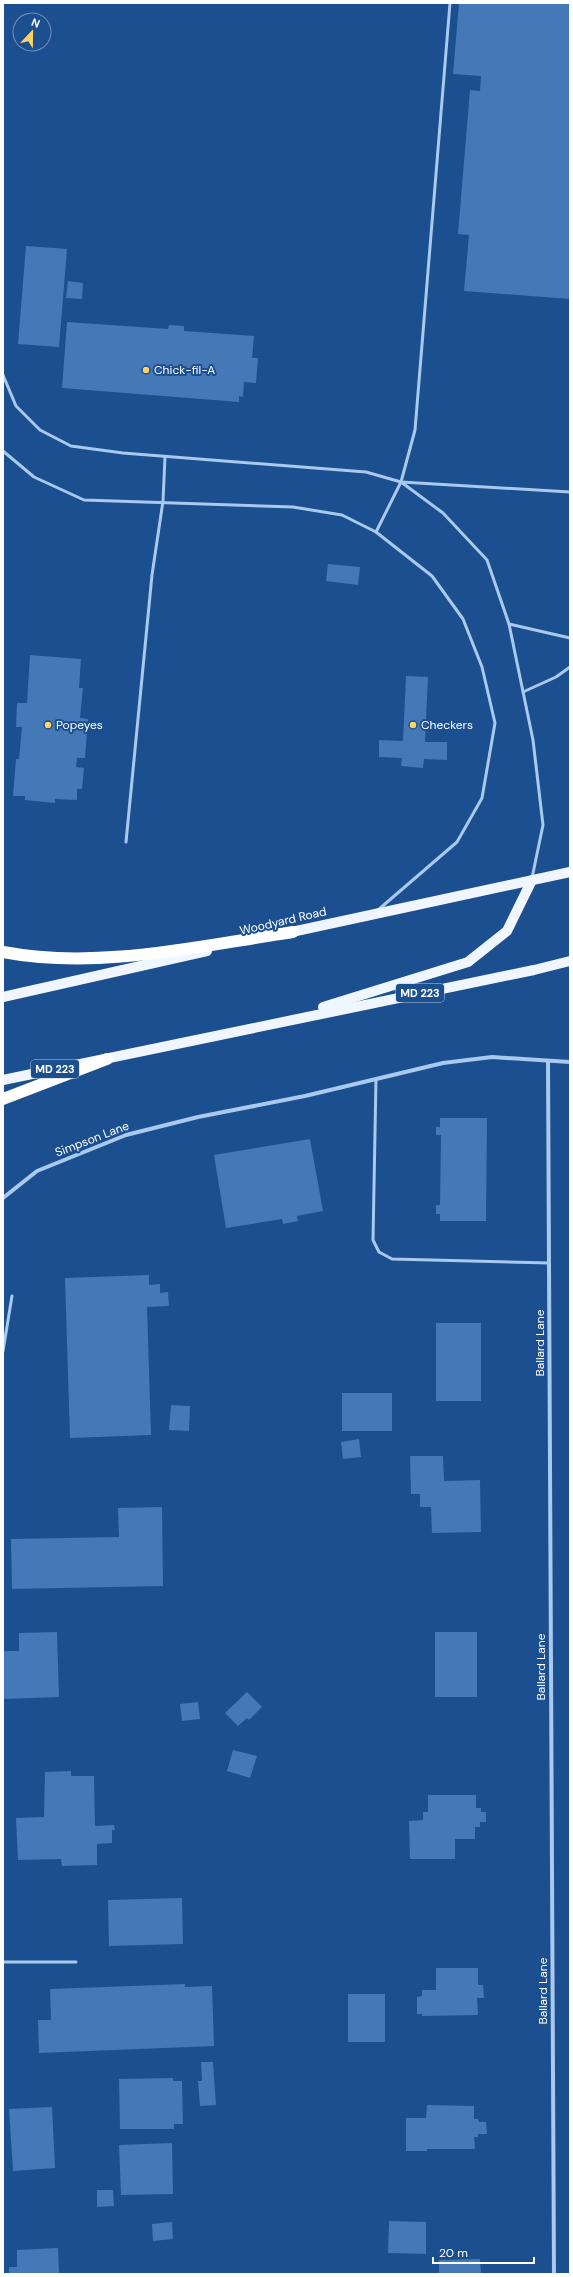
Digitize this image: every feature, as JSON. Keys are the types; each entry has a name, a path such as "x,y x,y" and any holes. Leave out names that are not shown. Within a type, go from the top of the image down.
{"highway":[{"path":"3,952 33,958 123,957 292,932"},
{"path":"3,1099 108,1059"}],"main road":[{"name":"Woodyard Road","path":"3,997 292,932 570,872"},
{"path":"270,1023 468,962 507,931 532,880"},
{"name":"MD 223","path":"3,1080 108,1059 270,1023 534,970 570,960"}],"street":[{"name":"Simpson Lane","path":"3,1198 37,1171 126,1135 198,1117 305,1096 443,1063 492,1057 570,1062"},
{"name":"Ballard Lane","path":"548,1061 554,2274"}],"lane":[{"path":"376,532 401,482 415,430 450,3"},
{"path":"3,375 16,406 40,430 71,446 165,456 366,472 401,482 570,492"},
{"path":"3,452 34,477 84,500 163,501 293,507 342,515 376,532 432,576 464,619 482,667 495,724 482,798 457,842 374,914"},
{"path":"126,842 152,575 163,501 165,456"},
{"path":"401,482 443,513 487,560 509,624 533,740 543,825 532,880"},
{"path":"509,624 570,638"},
{"path":"523,692 556,677 570,667"},
{"path":"376,1078 373,1240 378,1252 392,1258 549,1263"},
{"path":"3,1351 12,1296"},
{"path":"3,1962 76,1962"}],"building":[{"path":"459,3 570,3 570,299 464,291 469,235 458,234 470,90 480,91 481,76 453,74"},
{"path":"26,246 67,249 59,347 18,344"},
{"path":"68,281 83,283 82,299 66,298"},
{"path":"67,322 168,329 169,325 184,326 184,331 254,336 252,358 258,358 256,383 244,382 243,397 239,396 239,402 62,388"},
{"path":"328,564 360,567 358,585 326,581"},
{"path":"30,655 81,659 79,688 83,688 80,718 88,719 85,758 77,758 76,767 84,768 82,789 77,789 77,800 55,799 55,803 25,800 25,796 13,796 16,759 19,759 22,727 16,727 17,703 27,703"},
{"path":"406,676 428,677 425,742 447,742 447,760 424,759 423,768 401,766 402,758 379,757 379,740 403,741"},
{"path":"440,1118 487,1118 486,1221 440,1221 440,1214 436,1214 436,1205 440,1205 441,1135 436,1135 436,1127 440,1127"},
{"path":"310,1139 323,1211 297,1216 298,1221 283,1224 282,1219 226,1228 214,1155"},
{"path":"149,1275 149,1285 160,1284 160,1293 168,1292 169,1306 147,1307 151,1435 70,1438 65,1278"},
{"path":"436,1323 481,1323 481,1401 436,1401"},
{"path":"342,1393 392,1393 392,1431 342,1431"},
{"path":"171,1405 190,1406 189,1431 169,1430"},
{"path":"359,1439 361,1457 343,1459 341,1442"},
{"path":"410,1456 443,1456 444,1481 480,1480 481,1532 432,1533 431,1507 420,1507 420,1494 411,1494"},
{"path":"162,1507 163,1586 12,1589 11,1539 119,1537 118,1508"},
{"path":"57,1632 59,1697 3,1699 3,1651 19,1651 19,1633"},
{"path":"435,1632 477,1632 477,1697 435,1697"},
{"path":"247,1692 262,1707 249,1720 247,1718 238,1726 225,1713"},
{"path":"198,1702 200,1719 182,1721 180,1704"},
{"path":"233,1750 257,1756 250,1778 227,1771"},
{"path":"71,1771 71,1776 94,1776 95,1826 114,1825 115,1830 112,1830 112,1843 97,1844 97,1865 62,1866 61,1859 18,1860 16,1818 44,1817 45,1772"},
{"path":"428,1795 476,1795 476,1808 481,1808 481,1812 486,1812 486,1822 480,1822 480,1827 475,1827 475,1839 455,1839 455,1859 410,1859 409,1821 423,1820 423,1812 428,1812"},
{"path":"182,1898 183,1944 109,1946 108,1900"},
{"path":"436,1968 478,1968 478,1985 483,1985 484,1998 477,1998 478,2015 422,2016 422,2014 417,2014 417,1997 422,1996 422,1990 436,1990"},
{"path":"185,1984 185,1987 212,1986 214,2046 39,2053 38,2020 51,2020 50,1989"},
{"path":"348,1994 385,1994 385,2042 348,2042"},
{"path":"201,2062 213,2062 216,2105 200,2106 198,2081 202,2081"},
{"path":"173,2078 173,2081 182,2081 183,2124 174,2124 174,2129 120,2129 119,2079"},
{"path":"427,2105 474,2106 474,2119 478,2119 479,2122 486,2122 487,2134 478,2134 478,2137 474,2137 475,2149 427,2149 427,2151 406,2151 406,2118 426,2118"},
{"path":"52,2107 55,2168 13,2171 9,2109"},
{"path":"172,2143 173,2194 121,2195 119,2145"},
{"path":"97,2190 113,2190 114,2206 97,2207"},
{"path":"389,2221 426,2222 426,2254 388,2253"},
{"path":"172,2222 173,2239 153,2241 152,2224"},
{"path":"58,2248 59,2274 9,2274 9,2267 17,2267 17,2250"},
{"path":"480,2259 481,2274 439,2274 439,2260"}],"place":[{"name":"Chick-fil-A","path":"146,370"},
{"name":"Popeyes","path":"48,725"},
{"name":"Checkers","path":"413,725"}]}
